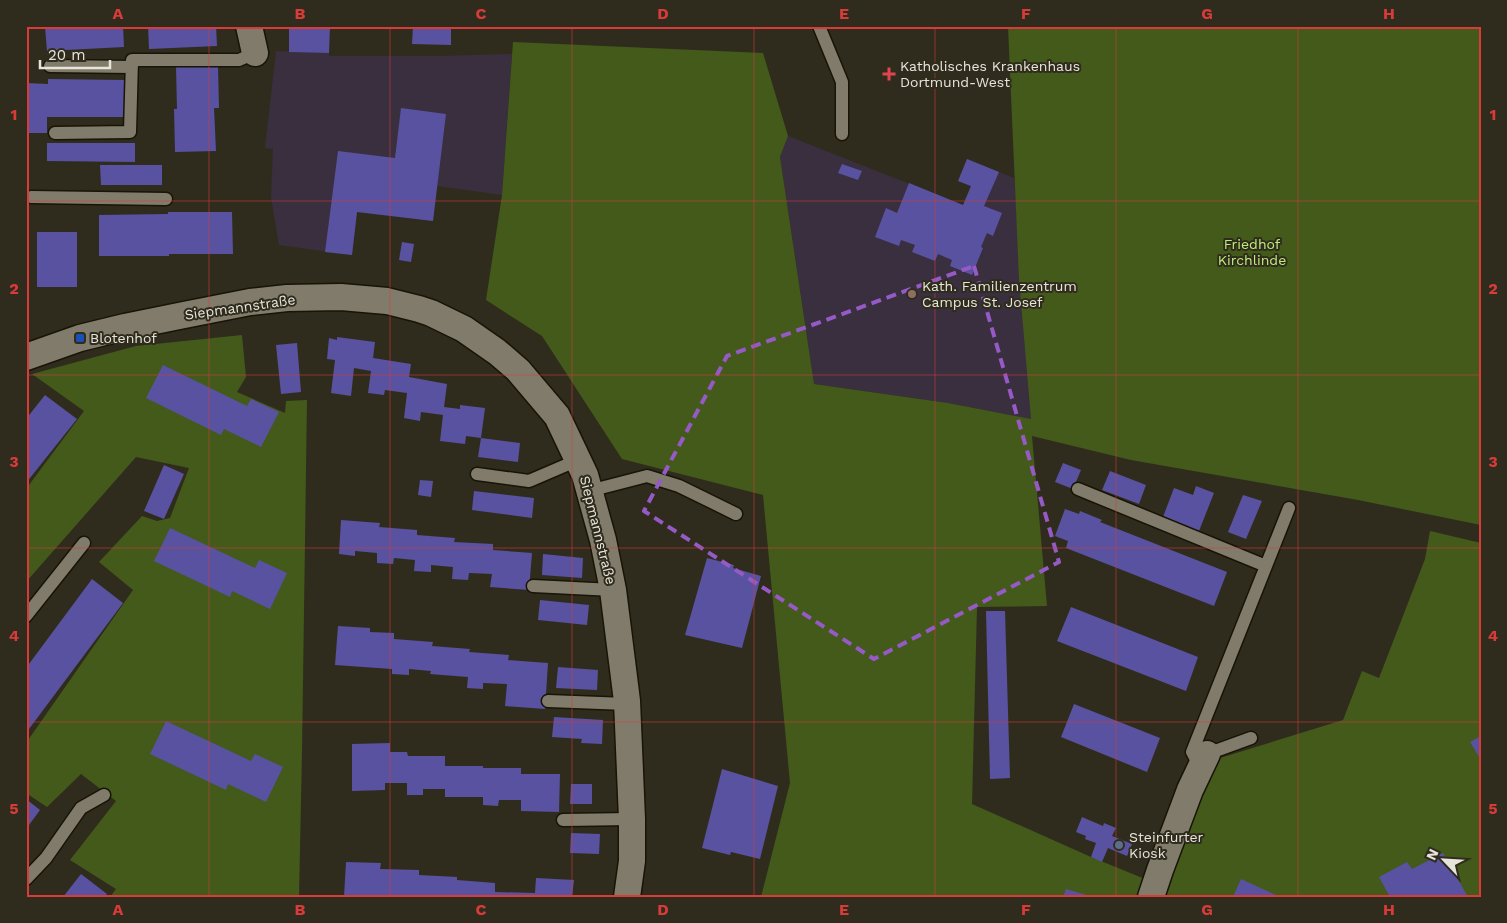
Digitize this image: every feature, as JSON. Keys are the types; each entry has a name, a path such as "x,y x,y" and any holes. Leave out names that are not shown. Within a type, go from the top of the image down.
{"street":[{"path":"249,26 255,53"},
{"name":"Siepmannstraße","path":"26,357 80,338 250,302 287,298 341,297 387,302 431,313 464,329 498,352 518,370 557,416 585,475 603,540 613,590 627,704 630,750 632,861 626,897"},
{"path":"1151,897 1203,760"}],"lane":[{"path":"819,26 842,82 842,134"},
{"path":"54,133 130,132 132,60 240,60 255,53"},
{"path":"50,66 132,67"},
{"path":"31,197 166,199"},
{"path":"477,474 529,481 578,460"},
{"path":"589,491 647,476 679,486 736,514"},
{"path":"1078,489 1266,566"},
{"path":"1250,738 1203,760 1192,752 1289,508"},
{"path":"26,616 84,543"},
{"path":"533,586 613,590"},
{"path":"548,702 627,704"},
{"path":"26,879 46,858 81,808 104,794"},
{"path":"563,820 632,819"}],"highlighted area":[{"path":"974,266 1059,562 874,659 644,511 727,356"}],"shaded area":[{"path":"276,51 329,53 329,56 512,54 502,195 437,186 433,221 357,212 352,255 279,245 271,197 273,149 265,148"},
{"name":"Kath. Familienzentrum Campus St. Josef","path":"788,136 963,205 971,187 958,181 967,159 1014,178 1031,419 948,403 814,384 780,157"}],"green space":[{"name":"Friedhof Kirchlinde","path":"1008,26 1481,26 1481,525 1358,500 1131,460 1032,436 1047,606 977,607 972,804 1091,857 1167,888 1195,811 1217,759 1343,720 1362,671 1379,678 1425,559 1430,531 1481,543 1481,897 761,897 790,783 763,495 622,459 542,336 486,300 502,195 513,42 763,53 788,136 780,157 814,384 948,403 1031,419 1019,279"},
{"path":"242,335 246,377 237,392 285,413 286,401 307,400 299,897 110,897 116,889 70,860 116,801 81,774 47,807 26,793 26,743 133,590 99,562 142,516 157,521 170,518 189,468 136,457 26,582 26,489 84,411 32,374 136,346"}],"building":[{"path":"123,26 124,47 47,51 45,27"},
{"path":"148,26 216,26 217,46 149,49"},
{"path":"295,26 330,26 329,53 289,52 289,28 295,28"},
{"path":"413,26 451,26 451,45 412,44"},
{"path":"218,66 219,108 214,108 216,151 175,152 174,109 177,109 176,67"},
{"path":"48,79 125,80 125,117 47,117 47,133 26,133 26,83 48,84"},
{"path":"401,108 446,114 433,221 357,212 352,255 325,252 338,151 395,158"},
{"path":"47,143 135,143 135,162 47,161"},
{"path":"967,159 999,172 984,206 1002,213 993,236 987,233 972,275 950,266 952,260 938,254 935,261 912,252 915,245 901,240 899,246 875,237 886,208 897,213 909,183 963,205 971,186 958,181"},
{"path":"842,164 862,171 858,180 838,173"},
{"path":"100,165 162,165 162,185 101,185"},
{"path":"168,212 232,212 233,254 99,256 99,215 168,214"},
{"path":"37,232 77,232 77,287 37,287"},
{"path":"402,242 414,244 411,262 399,260"},
{"path":"337,337 375,342 373,358 411,364 409,377 447,384 444,407 460,409 460,405 485,408 481,438 466,436 465,444 440,441 443,415 421,412 420,421 404,418 407,393 385,390 384,395 368,393 371,371 354,368 351,396 331,393 335,360 327,359 329,338 337,340"},
{"path":"297,343 301,392 281,394 276,345"},
{"path":"163,365 247,406 251,399 279,412 261,447 224,429 221,435 146,398"},
{"path":"45,395 77,419 26,483 26,419"},
{"path":"481,438 520,443 518,462 478,457"},
{"path":"1063,463 1081,470 1073,489 1055,482"},
{"path":"164,465 184,474 164,519 144,511"},
{"path":"1110,471 1146,485 1139,504 1102,490"},
{"path":"420,480 433,481 431,497 418,495"},
{"path":"1196,486 1214,493 1199,531 1163,517 1174,488 1193,495"},
{"path":"474,491 534,498 532,518 472,510"},
{"path":"1243,495 1262,501 1246,539 1228,532"},
{"path":"1065,509 1079,514 1080,511 1102,520 1100,522 1227,572 1214,606 1066,548 1068,541 1055,536"},
{"path":"341,520 380,523 379,527 417,530 417,535 455,538 454,542 493,544 493,550 532,553 529,590 490,587 492,574 469,573 468,580 452,579 453,567 431,565 431,572 414,571 415,560 394,558 393,564 377,563 377,553 355,551 355,556 339,554"},
{"path":"170,528 255,568 259,560 287,573 270,609 232,591 230,597 154,561"},
{"path":"543,554 583,558 582,578 542,575"},
{"path":"707,558 734,565 733,568 761,576 742,648 685,635"},
{"path":"92,579 123,603 26,733 26,668"},
{"path":"540,600 589,605 587,625 538,620"},
{"path":"1071,607 1198,657 1186,691 1057,641"},
{"path":"986,611 1005,611 1010,778 990,779"},
{"path":"338,626 370,628 370,632 394,633 394,639 433,642 432,646 470,649 469,652 509,655 508,660 548,663 545,709 505,706 507,684 483,683 483,689 467,688 468,677 430,674 431,671 409,669 409,675 392,674 392,669 335,665"},
{"path":"558,667 598,670 597,690 556,688"},
{"path":"1074,704 1160,738 1147,772 1061,737"},
{"path":"554,717 603,720 602,744 581,743 582,739 552,737"},
{"path":"166,721 251,761 255,754 283,767 266,802 228,784 226,790 150,754"},
{"path":"1481,736 1481,760 1470,742"},
{"path":"390,743 390,752 407,752 408,756 445,756 445,766 521,768 521,774 560,774 559,812 521,811 521,800 499,800 498,806 483,805 483,797 445,797 445,789 423,789 423,795 407,795 407,783 385,783 385,790 352,791 352,744"},
{"path":"722,769 778,786 760,859 731,852 730,855 702,848"},
{"path":"571,784 592,784 592,804 570,804"},
{"path":"26,799 40,810 29,825 26,822"},
{"path":"1082,817 1103,826 1104,823 1116,828 1112,836 1132,844 1127,856 1108,848 1102,862 1091,857 1096,843 1085,839 1086,836 1076,832"},
{"path":"571,833 600,834 599,854 570,853"},
{"path":"1443,853 1468,897 1390,897 1379,877 1407,862 1412,869"},
{"path":"346,862 381,863 380,869 419,870 419,875 457,877 457,880 495,883 495,892 535,893 536,878 574,880 572,897 344,897"},
{"path":"81,874 107,894 105,897 63,897"},
{"path":"1241,879 1276,895 1275,897 1233,897"},
{"path":"1066,889 1090,896 1090,897 1063,897"}],"place":[{"name":"Katholisches Krankenhaus Dortmund-West","path":"889,74"},
{"name":"Kath. Familienzentrum Campus St. Josef","path":"912,294"},
{"name":"Blotenhof","path":"80,338"},
{"name":"Steinfurter Kiosk","path":"1119,845"}]}
